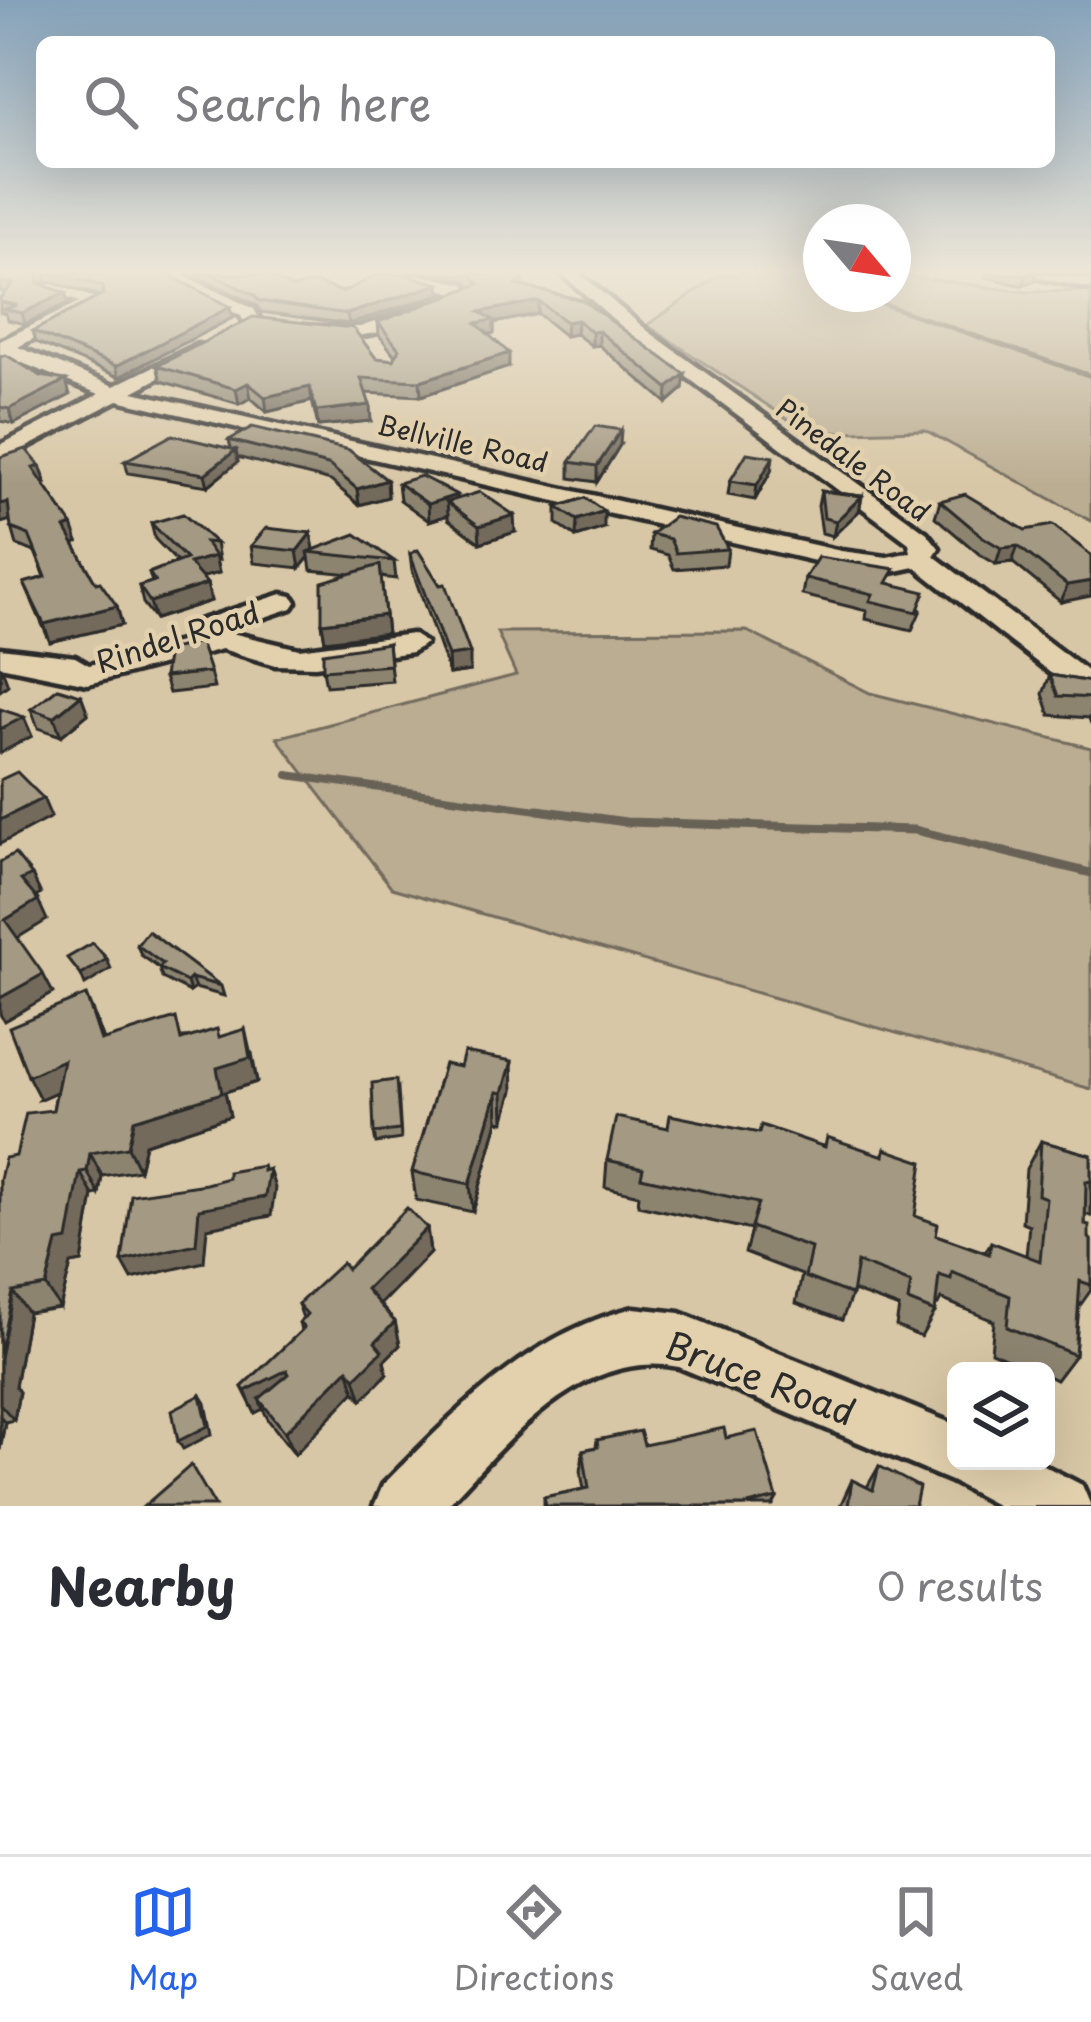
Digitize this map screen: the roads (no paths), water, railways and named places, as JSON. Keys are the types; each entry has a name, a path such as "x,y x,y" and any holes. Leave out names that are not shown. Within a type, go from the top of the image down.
{"street":[{"path":"0,454 211,344"},
{"name":"Pinedale Road","path":"656,344 918,538 926,548 920,558 1091,688"},
{"name":"Bellville Road","path":"1,347 115,393 841,559 896,565 920,558"},
{"name":"Rindel Road","path":"0,657 54,667 103,662 281,602"},
{"path":"54,667 66,676 97,674 227,639 268,655 300,658 412,644"},
{"name":"Bruce Road","path":"404,1506 475,1436 548,1374 595,1347 634,1335 680,1340 947,1450"},
{"path":"990,1470 1061,1506"}],"waterway":[{"path":"999,344 1091,376"},
{"path":"288,775 559,813"},
{"path":"538,810 626,822 915,830 1091,873"}]}
